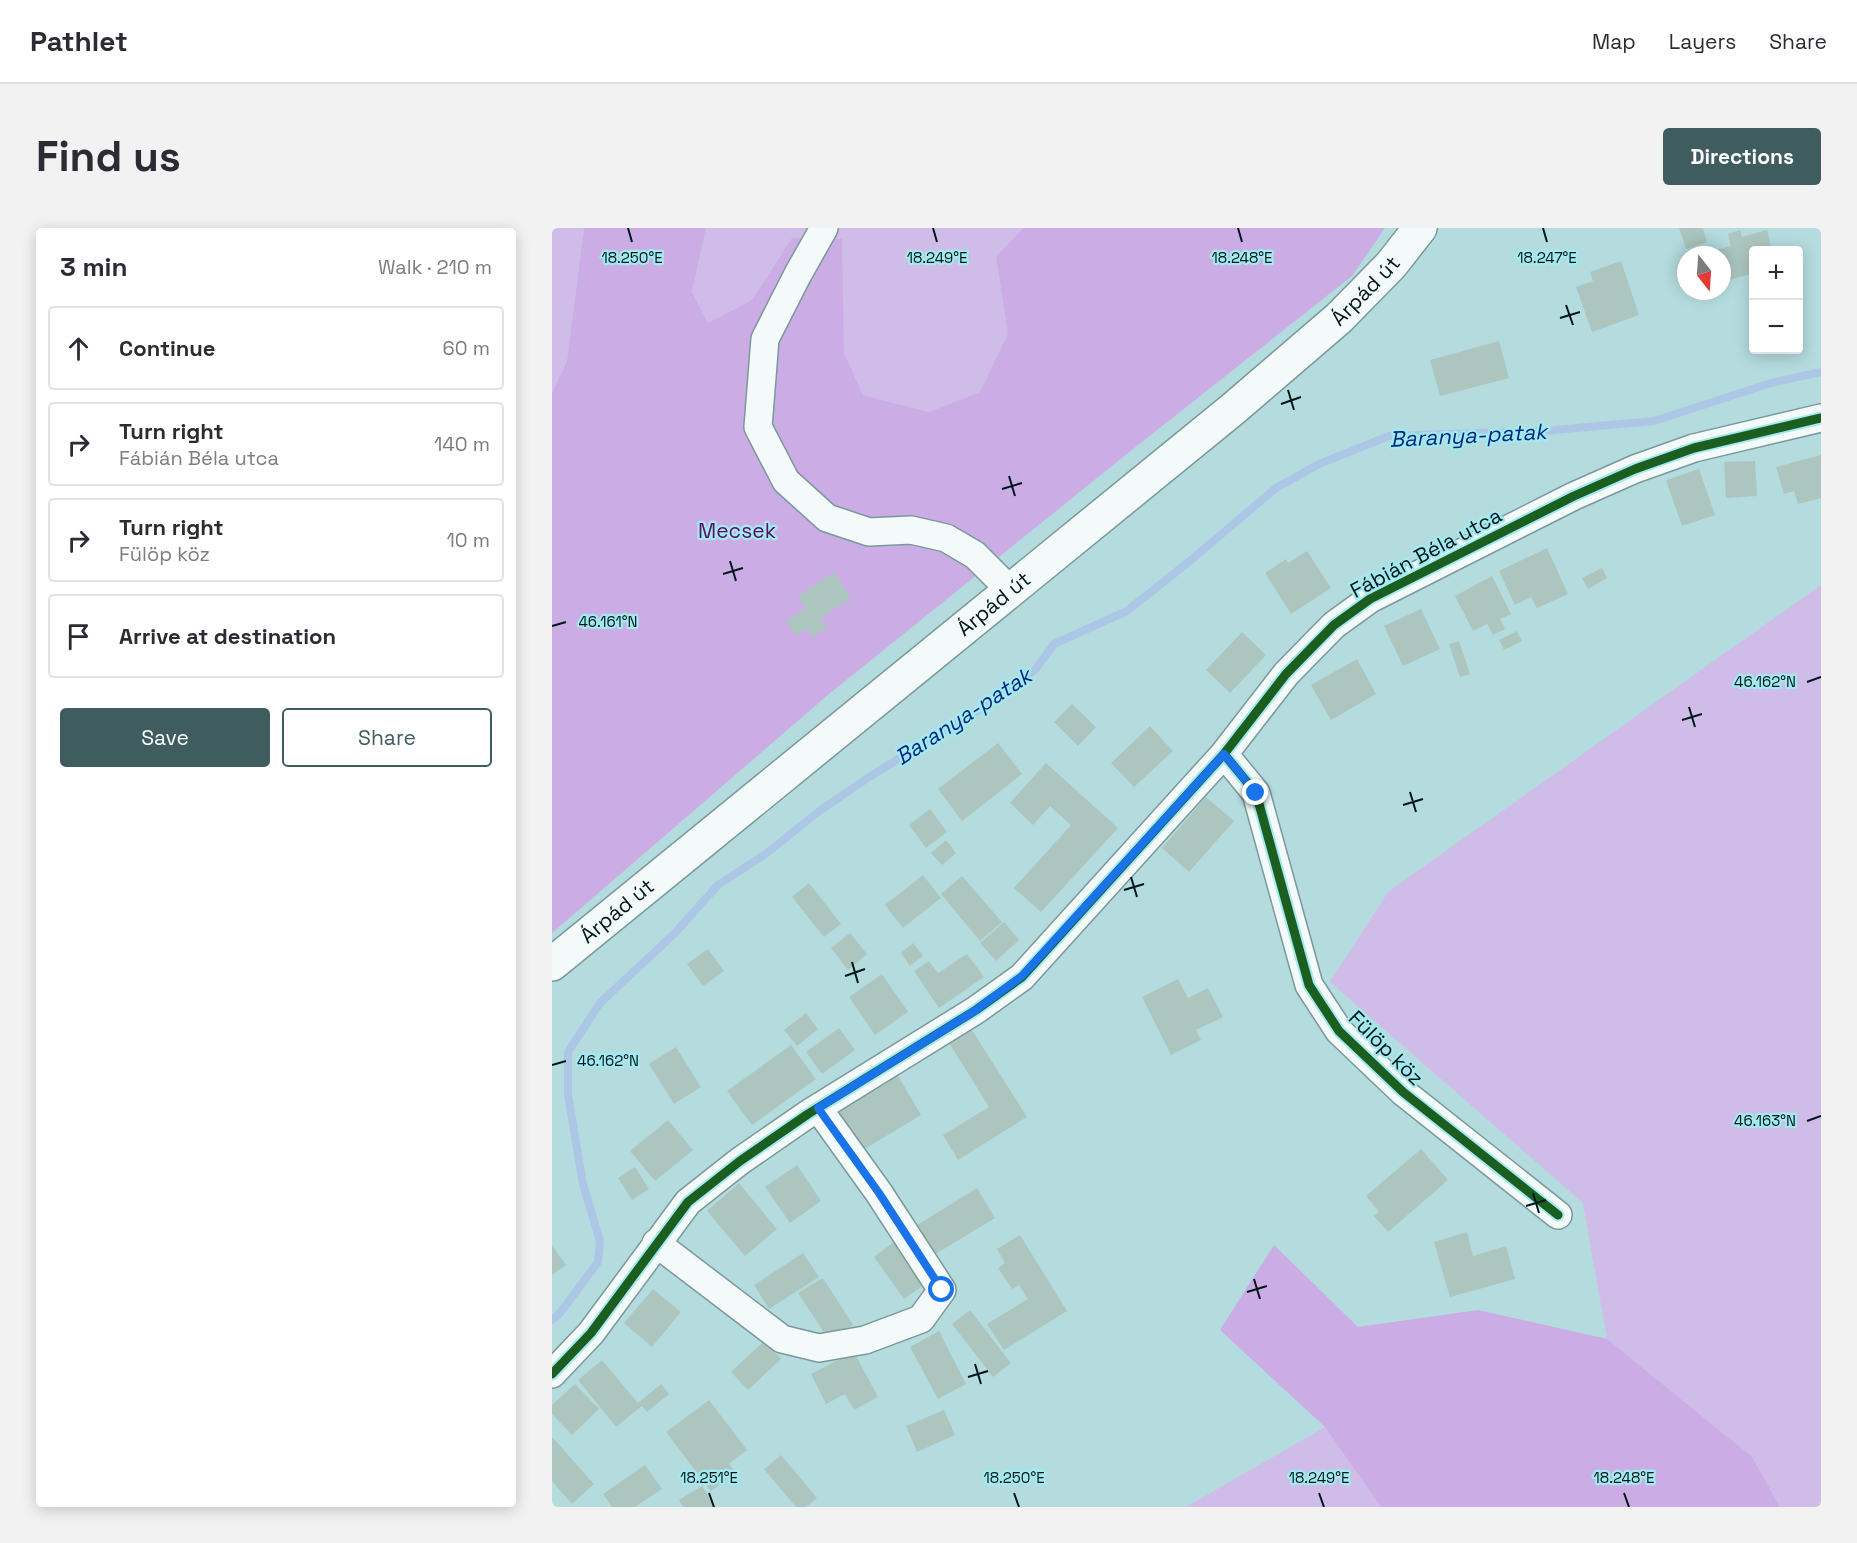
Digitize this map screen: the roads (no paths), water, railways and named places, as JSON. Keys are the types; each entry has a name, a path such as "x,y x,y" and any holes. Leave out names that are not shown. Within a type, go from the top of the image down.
{"main road":[{"name":"Árpád út","path":"552,964 1233,409 1339,318 1420,228"}],"street":[{"path":"824,228 765,339 758,427 786,482 827,518 869,532 912,530 946,538 975,555 1011,591"},
{"name":"Fábián Béla utca","path":"552,1374 591,1334 688,1202 740,1161 818,1108 976,1010 1022,976 1224,754 1286,674 1334,625 1370,599 1574,496 1635,469 1694,448 1821,418"},
{"name":"Fülöp köz","path":"1224,754 1256,793 1309,985 1339,1031 1403,1092 1558,1215"},
{"path":"656,1243 782,1340 819,1348 865,1340 921,1319 942,1290 879,1193 818,1108"}],"waterway":[{"name":"Baranya-patak","path":"552,1320 560,1313 598,1262 600,1241 583,1184 568,1094 568,1052 600,1003 674,934 718,885 767,853 818,812 869,777 985,706 1035,670 1054,644 1127,611 1276,488 1319,464 1389,436 1544,431 1654,421 1771,383 1821,372"}],"park label":[{"name":"Mecsek","path":"737,531"}]}
